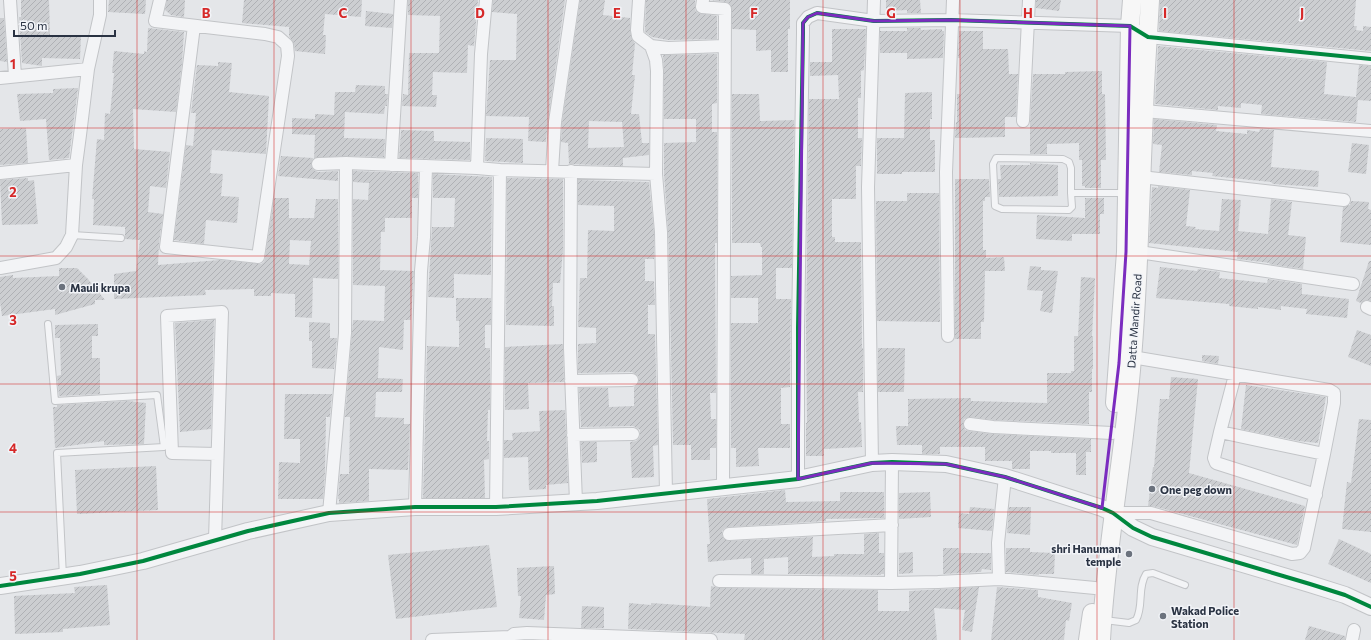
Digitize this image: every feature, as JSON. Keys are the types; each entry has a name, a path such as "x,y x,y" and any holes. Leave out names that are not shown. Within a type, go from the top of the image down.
{"main road":[{"name":"Datta Mandir Road","path":"1101,640 1112,433 1119,363 1126,252 1130,26 1132,0"},
{"name":"Datta Mandir Road","path":"1088,640 1108,510 1120,471 1132,357 1139,252 1141,177 1150,0"}],"street":[{"path":"10,0 15,76"},
{"path":"0,268 56,258 66,247 72,234 76,164 88,69 100,15 100,0"},
{"path":"160,0 155,21 278,36 287,45 288,56 258,257 166,247 194,26"},
{"path":"391,165 401,0"},
{"path":"477,168 481,54 486,0"},
{"path":"552,171 555,122 573,0"},
{"path":"639,0 638,36 651,46 668,48 724,46"},
{"path":"703,0 702,7 725,9 723,486"},
{"path":"872,463 868,187 874,0"},
{"path":"948,336 946,172 953,0"},
{"path":"1023,121 1029,0"},
{"path":"798,479 798,328 803,23 808,17 817,13 874,21 951,20 1130,26 1148,37 1371,59"},
{"path":"651,46 656,60 656,174 661,232 666,493"},
{"path":"0,78 88,69"},
{"path":"1144,111 1371,131"},
{"path":"329,513 345,333 346,163"},
{"path":"318,164 346,163 500,170 656,174"},
{"path":"0,173 76,164"},
{"path":"415,507 426,166"},
{"path":"496,507 500,170"},
{"path":"572,172 570,348 576,502"},
{"path":"1141,177 1344,200"},
{"path":"1139,252 1353,284"},
{"path":"215,540 218,454 222,312 167,316 172,453 218,454"},
{"path":"0,586 143,561 248,531 329,513 415,507 496,507 576,502 798,479 872,463 892,462 946,464 1005,477 1108,510 1151,513 1292,554 1297,554 1304,548 1334,403 1334,393 1329,390 1132,357"},
{"path":"1235,375 1214,458 1216,463 1316,495"},
{"path":"571,381 632,380"},
{"path":"970,424 993,427 1112,433"},
{"path":"1220,432 1324,454"},
{"path":"573,435 633,434"},
{"path":"891,583 892,462"},
{"path":"999,579 998,543 1005,477"},
{"path":"1108,510 1133,528 1152,537 1345,595 1371,607"},
{"path":"729,534 892,525"},
{"path":"719,581 891,583 999,579 1095,588"},
{"path":"432,640 510,638 514,634 527,633 711,640"}],"lane":[{"path":"996,158 1063,159 1069,162 1071,168 1071,193 1072,206 1068,210 1002,209 995,206 993,164 996,158"},
{"path":"1071,193 1128,192"},
{"path":"72,234 121,238"},
{"path":"48,324 55,401 157,394 164,447 57,453 63,576"},
{"path":"1102,620 1129,623 1136,620 1139,614 1143,580 1146,574 1153,573 1185,585"}],"highlighted area":[{"path":"817,13 874,21 951,20 1130,26 1126,252 1119,363 1102,508 1005,477 946,464 872,463 798,479 803,23 808,17"}],"building":[{"path":"21,0 49,0 50,35 81,36 80,59 42,58 42,66 22,63 19,17 21,17"},
{"path":"109,0 146,0 145,14 108,12"},
{"path":"167,0 185,0 184,17 171,15 165,10"},
{"path":"244,0 362,0 361,17 325,14 323,35 326,35 325,54 295,51 294,44 289,36 289,27 242,23"},
{"path":"408,0 478,0 474,46 468,45 467,73 433,72 432,95 437,95 436,107 402,106 403,94 408,95 409,53 439,53 440,16 408,15"},
{"path":"493,0 565,0 546,142 528,141 529,117 486,116 490,60 516,60 517,14 492,12"},
{"path":"580,0 605,0 603,15 630,18 631,37 635,44 632,75 635,75 631,114 639,114 642,143 649,143 649,155 623,158 623,166 569,164 568,143 561,142 562,123","holes":["589,121 622,122 624,147 588,148"]},
{"path":"646,0 695,0 695,10 698,13 717,16 717,39 668,40 652,37 645,32"},
{"path":"710,0 790,0 788,72 771,72 771,50 756,51 756,30 732,29 731,5 726,2"},
{"path":"886,0 920,0 921,13 907,13 907,10 886,11"},
{"path":"1036,0 1061,0 1059,11 1036,8"},
{"path":"1160,0 1356,0 1354,26 1357,26 1356,30 1363,31 1363,26 1371,27 1371,51 1159,31"},
{"path":"366,11 393,14 392,28 365,26"},
{"path":"0,18 4,18 7,62 0,61"},
{"path":"148,28 184,32 176,112 133,109 134,149 170,152 166,188 150,186 148,212 163,214 158,265 220,260 261,264 264,262 265,258 274,198 289,198 289,218 314,218 316,199 338,199 338,279 313,278 312,318 295,317 295,294 271,293 271,296 254,296 254,289 205,290 206,295 114,299 114,274 136,271 140,240 125,239 125,227 93,225 94,199 92,199 97,139 104,140 105,113 110,114 114,73 112,73 114,51 144,54 144,51 147,52","holes":["290,240 311,241 309,265 289,264"]},
{"path":"907,28 921,28 921,30 942,29 942,31 944,31 943,58 907,59 907,53 880,53 880,31 907,31"},
{"path":"832,29 866,29 864,70 861,71 861,98 858,98 858,138 862,138 861,166 856,166 856,199 832,199 832,237 835,237 835,242 861,242 863,392 858,392 862,447 824,449 824,456 806,456 809,99 839,99 838,75 810,76 810,62 832,62"},
{"path":"959,31 983,31 983,49 1008,49 1009,74 1018,74 1016,117 1005,117 1005,137 955,138 957,122 957,94 960,94 960,58 958,58"},
{"path":"1158,46 1327,62 1324,94 1356,97 1359,65 1371,66 1371,101 1358,100 1356,122 1261,114 1262,105 1241,103 1241,108 1218,106 1218,110 1155,104"},
{"path":"717,54 717,103 712,104 712,132 717,132 717,243 715,243 716,393 710,393 711,419 716,419 716,448 710,448 710,460 691,460 691,445 673,445 669,259 664,174 664,143 696,142 696,119 664,119 663,55"},
{"path":"218,62 232,63 229,92 269,96 266,154 212,150 210,173 223,174 221,196 239,197 237,223 206,220 204,244 174,240 186,145 193,146 196,113 191,113 197,65 218,66"},
{"path":"1102,71 1102,94 1105,94 1106,160 1101,160 1101,188 1085,188 1085,186 1082,186 1082,160 1079,160 1079,143 1047,144 1047,154 1030,154 1033,74 1065,74 1065,72"},
{"path":"356,85 385,86 385,94 388,94 387,106 385,106 384,114 345,112 344,138 385,139 384,157 346,156 314,158 315,135 292,134 292,118 315,119 315,114 334,115 335,92 355,92"},
{"path":"78,88 69,158 49,160 46,119 20,121 17,94 53,93 53,89"},
{"path":"932,92 930,140 935,140 935,172 877,174 877,138 904,138 905,93"},
{"path":"732,94 759,94 760,121 794,120 792,268 776,268 776,299 791,299 790,387 781,388 781,424 790,424 790,448 758,448 759,466 736,467 736,448 731,448 731,323 758,323 758,298 731,298 731,276 762,275 762,247 760,243 732,243"},
{"path":"1154,119 1217,125 1216,131 1247,134 1247,130 1259,132 1260,129 1274,130 1271,167 1319,171 1318,187 1273,184 1271,182 1212,176 1213,173 1192,171 1192,175 1159,172 1162,145 1153,144"},
{"path":"26,128 28,163 0,165 0,129"},
{"path":"401,130 434,131 434,141 470,142 470,160 399,158"},
{"path":"486,138 523,139 523,163 485,161"},
{"path":"1352,143 1369,145 1366,174 1348,172"},
{"path":"281,156 313,158 311,165 314,170 318,172 338,171 338,181 278,176"},
{"path":"1030,163 1058,165 1058,196 999,197 998,179 1001,179 1000,165 1030,165"},
{"path":"353,171 418,173 418,198 412,198 412,218 385,218 385,232 381,232 380,270 414,271 411,320 404,320 403,350 379,347 378,378 403,379 402,392 376,392 375,417 404,418 404,424 410,424 408,470 369,469 369,501 339,503 340,474 349,474 350,417 345,417 353,320 384,321 385,286 353,285 353,199 368,200 369,183 353,182"},
{"path":"433,174 492,177 491,275 454,274 454,298 428,297 432,227 454,227 455,198 433,198"},
{"path":"28,178 28,181 34,180 38,224 2,225 0,180"},
{"path":"507,178 563,179 563,250 560,283 553,283 552,306 554,306 554,326 506,325"},
{"path":"955,179 989,179 990,197 985,197 985,201 983,201 983,250 986,250 986,258 1004,257 1005,271 985,271 984,322 981,322 981,339 955,339"},
{"path":"578,180 649,182 654,232 654,259 645,259 645,281 654,281 655,305 648,305 648,334 655,334 658,445 653,446 654,477 632,478 630,442 636,441 640,437 640,430 633,426 581,427 579,388 608,388 609,407 634,406 634,387 638,384 639,380 638,376 632,372 578,373 578,344 596,343 596,328 578,327 580,278 587,278 588,230 614,231 614,206 578,205"},
{"path":"1158,186 1190,190 1186,226 1196,227 1195,229 1219,231 1222,199 1241,200 1238,231 1268,234 1271,199 1292,202 1288,235 1306,237 1303,269 1237,259 1238,252 1149,243 1152,187 1158,188"},
{"path":"907,193 939,193 940,322 877,321 876,201 907,201"},
{"path":"1085,198 1104,198 1104,214 1100,214 1100,234 1072,234 1072,241 1036,239 1037,215 1085,218"},
{"path":"1351,201 1369,202 1368,209 1371,210 1371,245 1340,242 1343,207 1350,205"},
{"path":"1369,261 1371,261 1371,301 1366,300 1361,303 1356,301"},
{"path":"1030,266 1041,267 1041,270 1058,271 1052,313 1040,311 1043,291 1027,290"},
{"path":"1160,267 1220,272 1219,278 1267,283 1268,279 1302,284 1302,294 1349,299 1347,318 1306,314 1307,309 1281,306 1281,310 1258,307 1258,309 1229,306 1229,304 1156,298"},
{"name":"Mauli krupa","path":"59,268 77,268 105,300 95,300 95,304 55,315 55,309 2,316 0,302 0,277 13,275 13,278 59,276"},
{"path":"1081,277 1095,278 1092,336 1093,369 1092,392 1089,392 1089,424 994,420 971,417 964,419 963,423 965,430 992,434 1091,439 1091,452 1086,452 1086,475 1076,475 1076,453 1030,451 1030,469 1012,469 1012,461 985,461 985,447 940,447 940,454 922,454 922,445 897,445 896,426 908,426 908,399 971,398 971,401 1047,403 1047,373 1071,373 1071,371 1074,371 1074,336 1078,336"},
{"path":"456,298 491,298 491,325 485,325 485,348 490,348 490,410 488,410 487,441 489,441 489,459 484,460 485,498 423,498 427,346 459,347 459,321 456,321"},
{"path":"214,320 211,429 180,432 175,323"},
{"path":"309,322 330,323 330,338 337,338 334,369 312,368 312,341 309,341"},
{"path":"98,324 98,336 92,336 92,358 100,358 100,394 59,396 57,376 61,375 60,338 55,338 55,325"},
{"path":"1357,330 1371,335 1371,366 1348,357"},
{"path":"563,344 564,382 528,383 529,409 505,410 505,347"},
{"path":"878,348 905,348 904,392 878,392"},
{"path":"1202,355 1219,356 1218,364 1202,361"},
{"path":"1171,377 1198,379 1189,473 1305,506 1297,545 1153,506 1148,506 1154,467 1160,399 1169,399"},
{"path":"1246,385 1326,397 1318,443 1298,441 1241,429"},
{"path":"285,394 332,394 330,417 326,417 323,499 278,499 279,462 300,463 300,439 284,439"},
{"path":"128,401 146,403 144,444 104,445 104,441 55,448 53,407 57,407 57,405"},
{"path":"565,410 568,483 546,485 546,489 529,490 528,457 504,458 504,440 513,440 512,433 540,431 539,411"},
{"path":"1359,419 1371,420 1371,532 1342,529 1347,482 1351,483"},
{"path":"581,442 597,442 597,462 582,463"},
{"path":"156,466 158,510 77,514 75,470"},
{"path":"785,490 786,502 840,501 840,492 884,492 884,518 826,519 826,521 729,527 722,531 723,538 729,541 813,537 812,557 834,556 834,554 864,554 864,534 879,533 879,553 884,553 884,574 788,574 788,557 764,559 764,574 751,574 751,558 708,562 707,544 710,544 707,499"},
{"path":"930,492 931,517 899,519 899,493"},
{"path":"970,507 994,509 992,531 958,528 959,513 969,514"},
{"path":"1009,507 1031,507 1030,535 1007,533"},
{"path":"1339,539 1371,554 1371,583 1328,564"},
{"path":"489,545 497,607 396,619 388,555"},
{"path":"943,548 959,548 959,553 991,553 991,570 982,569 981,572 943,574"},
{"path":"1006,548 1030,548 1030,552 1055,553 1054,574 1039,575 1006,572"},
{"path":"913,552 913,573 899,574 899,553"},
{"path":"554,566 555,594 546,595 544,620 519,618 521,596 518,596 517,568"},
{"path":"107,585 110,625 63,629 63,632 15,634 14,596 75,593 74,587"},
{"path":"711,586 719,588 878,590 878,611 909,611 909,591 979,587 972,632 962,630 965,610 934,608 937,640 744,640 745,634 628,629 629,603 710,607"},
{"path":"997,587 1038,590 1038,597 1072,603 1069,621 1066,620 1064,640 991,640"},
{"path":"582,606 604,607 604,628 581,628"},
{"path":"1309,626 1345,636 1345,640 1305,640"}],"cycle path":[{"path":"798,479 798,328 803,23 808,17 817,13 874,21 951,20 1130,26 1148,37 1371,59"},
{"path":"0,586 80,574 143,561 248,531 329,513 415,507 496,507 597,501 798,479 872,463 892,462 946,464 1005,477 1102,508 1113,513 1133,528 1152,537 1345,595 1371,607"}],"place":[{"name":"Mauli krupa","path":"62,287"},
{"name":"One peg down","path":"1152,489"},
{"name":"shri Hanuman temple","path":"1129,554"},
{"name":"Wakad Police Station","path":"1163,616"}]}
